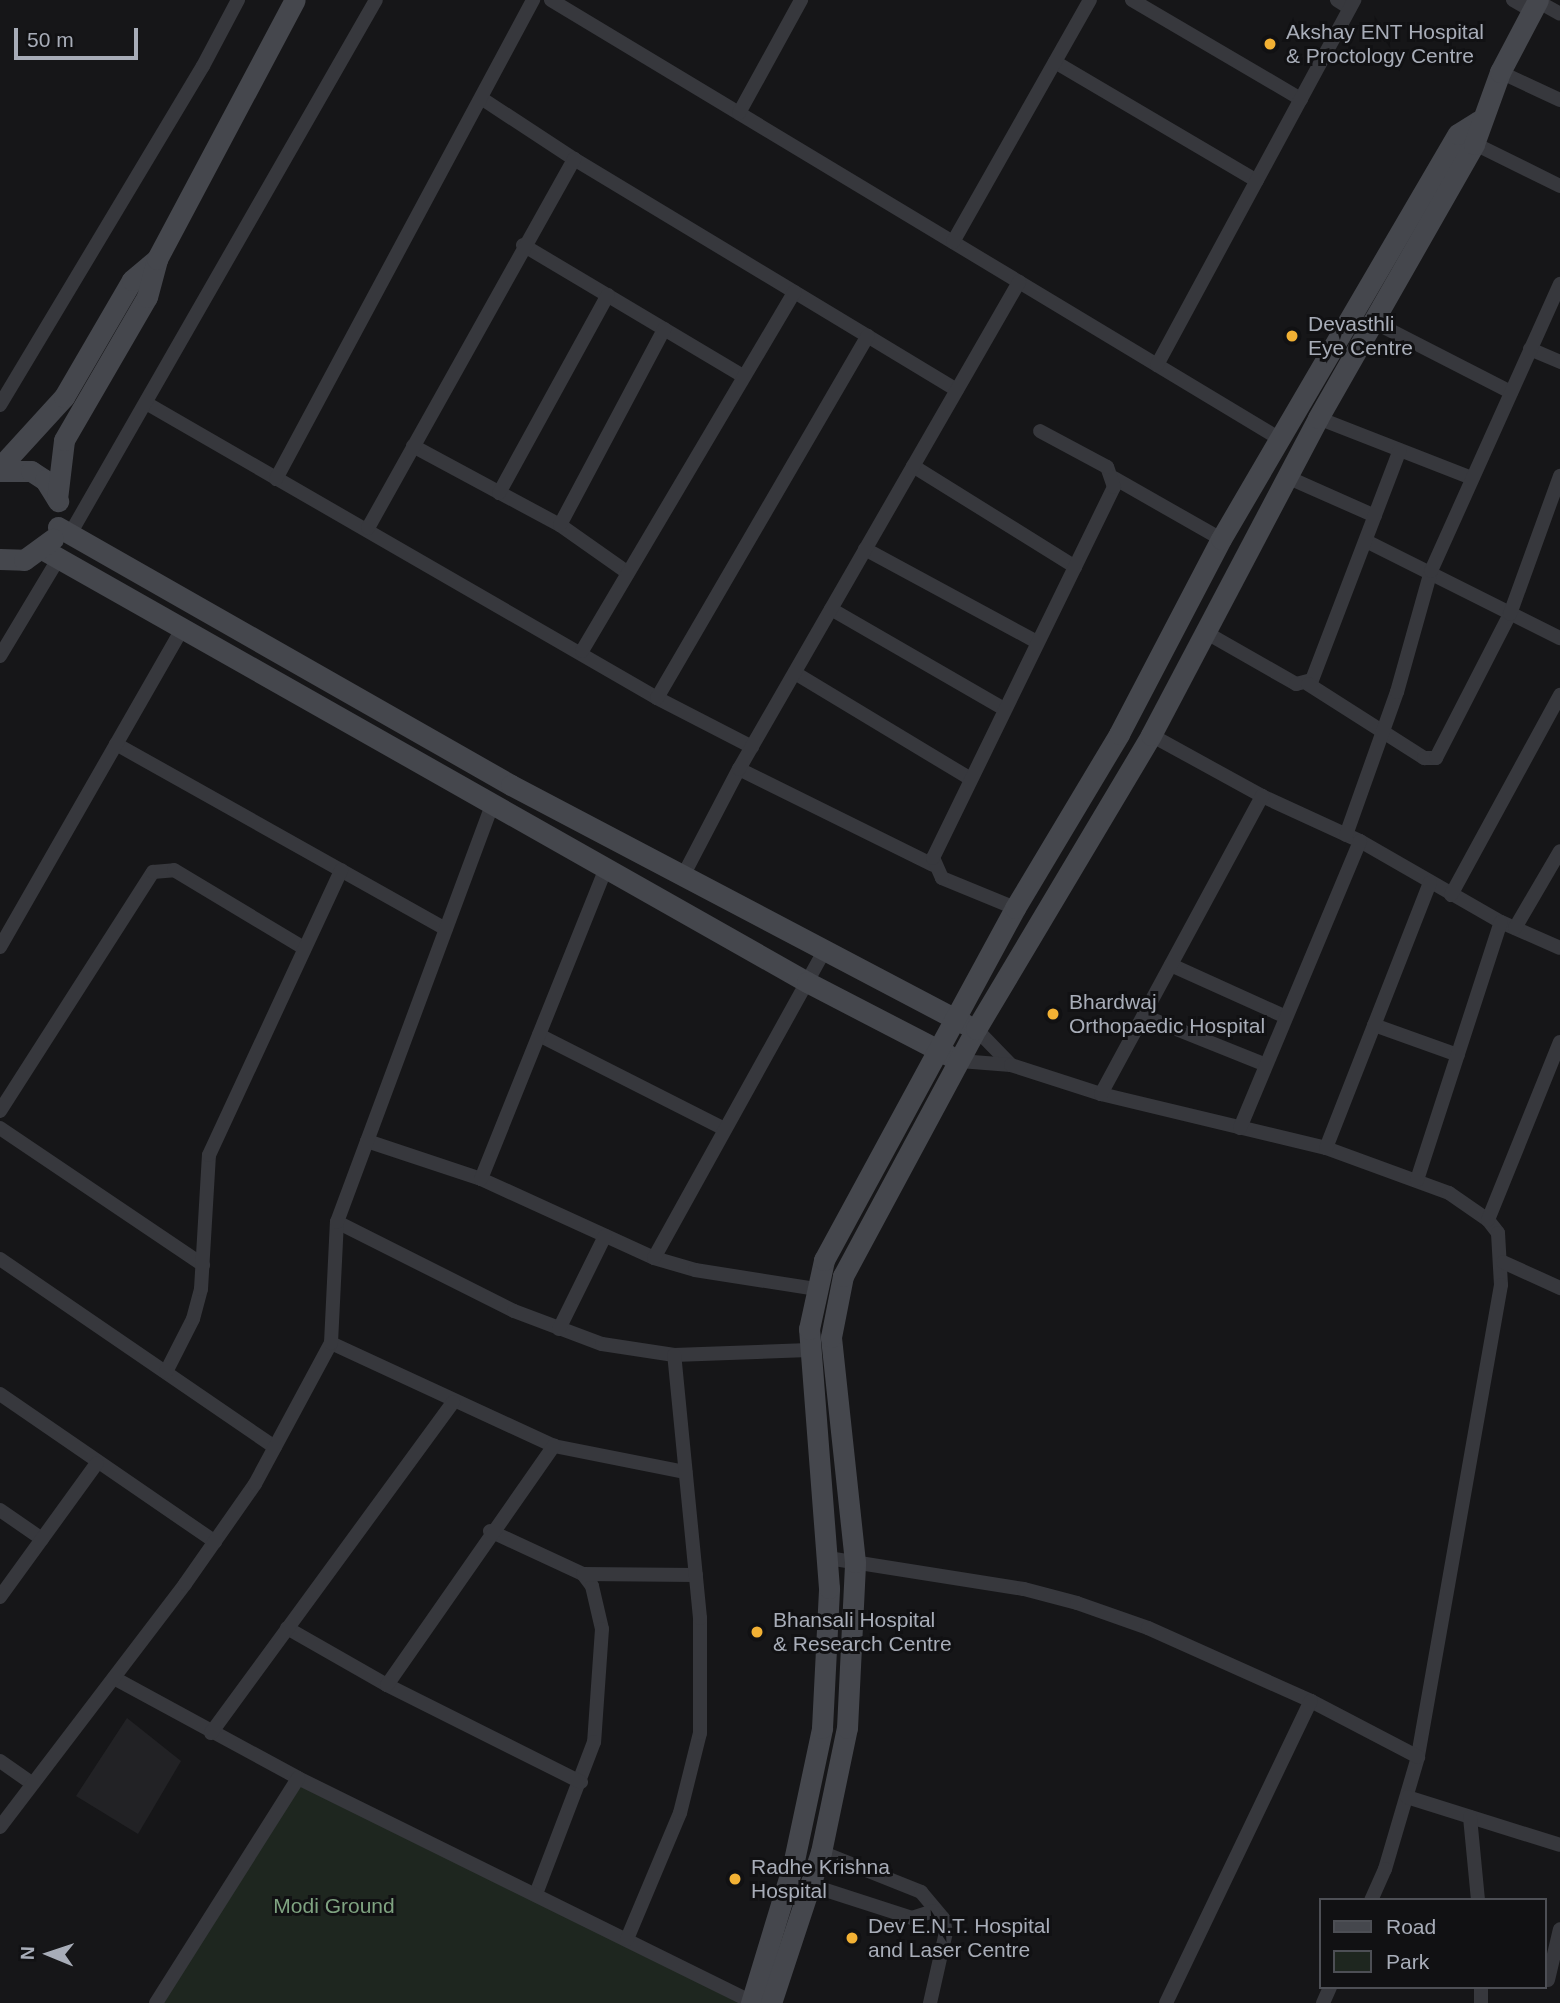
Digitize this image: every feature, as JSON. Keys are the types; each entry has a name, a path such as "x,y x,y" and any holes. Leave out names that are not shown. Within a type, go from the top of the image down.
{"main road":[{"path":"52,553 64,531 57,499 64,440 147,297 157,259 295,0"},
{"path":"757,2003 793,1865 822,1728 828,1558 809,1350 816,1289 824,1261 1015,908 1118,734 1221,540 1280,439 1479,121 1500,72 1536,4"},
{"path":"757,2003 810,1885 821,1852 847,1727 855,1562 832,1377 836,1296 854,1251 976,1029 1150,735 1318,418 1374,322 1466,139"},
{"path":"0,469 64,397 132,280 157,259"},
{"path":"0,469 31,471 45,480 57,499"},
{"path":"64,531 511,785 976,1029"},
{"path":"1,561 24,560 52,553 807,982 960,1061"}],"street":[{"path":"0,405 203,66 238,0"},
{"path":"64,531 146,403 376,0"},
{"path":"276,479 533,0"},
{"path":"551,0 1280,439"},
{"path":"953,242 1090,0"},
{"path":"1132,0 1301,99"},
{"path":"1157,365 1352,4 1337,0"},
{"path":"1513,0 1536,4 1560,14"},
{"path":"739,113 798,1"},
{"path":"1055,62 1256,181"},
{"path":"1500,72 1560,100"},
{"path":"481,98 574,159 957,390"},
{"path":"1466,139 1560,186"},
{"path":"368,528 523,245 574,159"},
{"path":"523,245 744,377"},
{"path":"684,874 739,769 1018,282"},
{"path":"1346,835 1384,729 1431,571 1560,284"},
{"path":"582,651 794,292"},
{"path":"499,493 608,295"},
{"path":"1374,322 1511,392"},
{"path":"560,525 664,329"},
{"path":"657,698 867,336"},
{"path":"1530,349 1560,362"},
{"path":"146,403 582,651 657,698 752,747"},
{"path":"1318,418 1472,478"},
{"path":"1040,431 1107,467 1114,478 1221,540"},
{"path":"413,446 560,525 628,573"},
{"path":"1308,684 1400,450"},
{"path":"913,466 1075,567"},
{"path":"1287,477 1375,516"},
{"path":"1205,632 1296,684 1308,684 1384,729 1424,758 1438,756 1510,614 1560,477"},
{"path":"933,865 934,849 1114,487 1114,478"},
{"path":"1366,541 1431,571 1560,638"},
{"path":"865,549 1037,642"},
{"path":"0,656 52,553"},
{"path":"831,609 1004,709"},
{"path":"0,947 183,627"},
{"path":"795,673 970,778"},
{"path":"1451,895 1560,695"},
{"path":"1150,735 1262,796 1360,841 1501,922 1560,948"},
{"path":"116,744 446,929"},
{"path":"739,769 933,865 942,878 1015,908"},
{"path":"1101,1094 1262,796"},
{"path":"0,1827 215,1542 275,1447 331,1343 337,1222 493,803"},
{"path":"1240,1128 1360,841"},
{"path":"1515,928 1558,859"},
{"path":"481,1180 606,868"},
{"path":"0,1111 153,872 174,870 304,948"},
{"path":"166,1373 193,1319 203,1265 204,1183 209,1155 341,870"},
{"path":"1326,1148 1430,883"},
{"path":"1417,1180 1501,922"},
{"path":"654,1258 825,950"},
{"path":"1171,965 1286,1017"},
{"path":"1144,1016 1266,1065"},
{"path":"1374,1025 1458,1055"},
{"path":"976,1029 1011,1065"},
{"path":"539,1035 724,1129"},
{"path":"1488,1220 1560,1042"},
{"path":"960,1061 1011,1065 1101,1094 1326,1148 1448,1193 1488,1220 1498,1233 1503,1262 1418,1757 1372,1898"},
{"path":"0,1128 203,1265"},
{"path":"367,1141 481,1180 654,1258 695,1270 816,1289"},
{"path":"337,1222 559,1329 602,1344 674,1355 809,1350"},
{"path":"559,1329 606,1236"},
{"path":"0,1259 275,1447"},
{"path":"1503,1262 1560,1288"},
{"path":"331,1343 453,1402 554,1446 685,1472"},
{"path":"627,1939 695,1767 701,1705 696,1575 674,1355"},
{"path":"0,1394 215,1542"},
{"path":"211,1733 453,1402"},
{"path":"387,1685 491,1531 554,1446"},
{"path":"0,1597 97,1463"},
{"path":"0,1510 42,1539"},
{"path":"491,1531 583,1574 696,1575"},
{"path":"828,1558 1024,1589 1077,1603 1147,1628 1311,1700 1418,1757"},
{"path":"536,1894 581,1782 598,1714 602,1629 595,1597 583,1574"},
{"path":"287,1628 387,1685 581,1782"},
{"path":"114,1678 298,1778 757,2003"},
{"path":"1166,2003 1311,1700"},
{"path":"0,1761 31,1783"},
{"path":"156,2003 298,1778"},
{"path":"1407,1797 1560,1845"},
{"path":"1470,1817 1478,1898"},
{"path":"821,1852 921,1892 933,1911 943,1918 946,1933 930,2003"},
{"path":"810,1885 912,1918 933,1911"},
{"path":"1551,1980 1560,1929"}],"shaded area":[{"path":"127,1718 181,1761 138,1834 76,1796"}],"green space":[{"name":"Modi Ground","path":"298,1778 742,2003 156,2003"}],"place":[{"name":"Akshay ENT Hospital & Proctology Centre","path":"1270,44"},
{"name":"Devasthli Eye Centre","path":"1292,336"},
{"name":"Bhardwaj Orthopaedic Hospital","path":"1053,1014"},
{"name":"Bhansali Hospital & Research Centre","path":"757,1632"},
{"name":"Radhe Krishna Hospital","path":"735,1879"},
{"name":"Dev E.N.T. Hospital and Laser Centre","path":"852,1938"}]}
